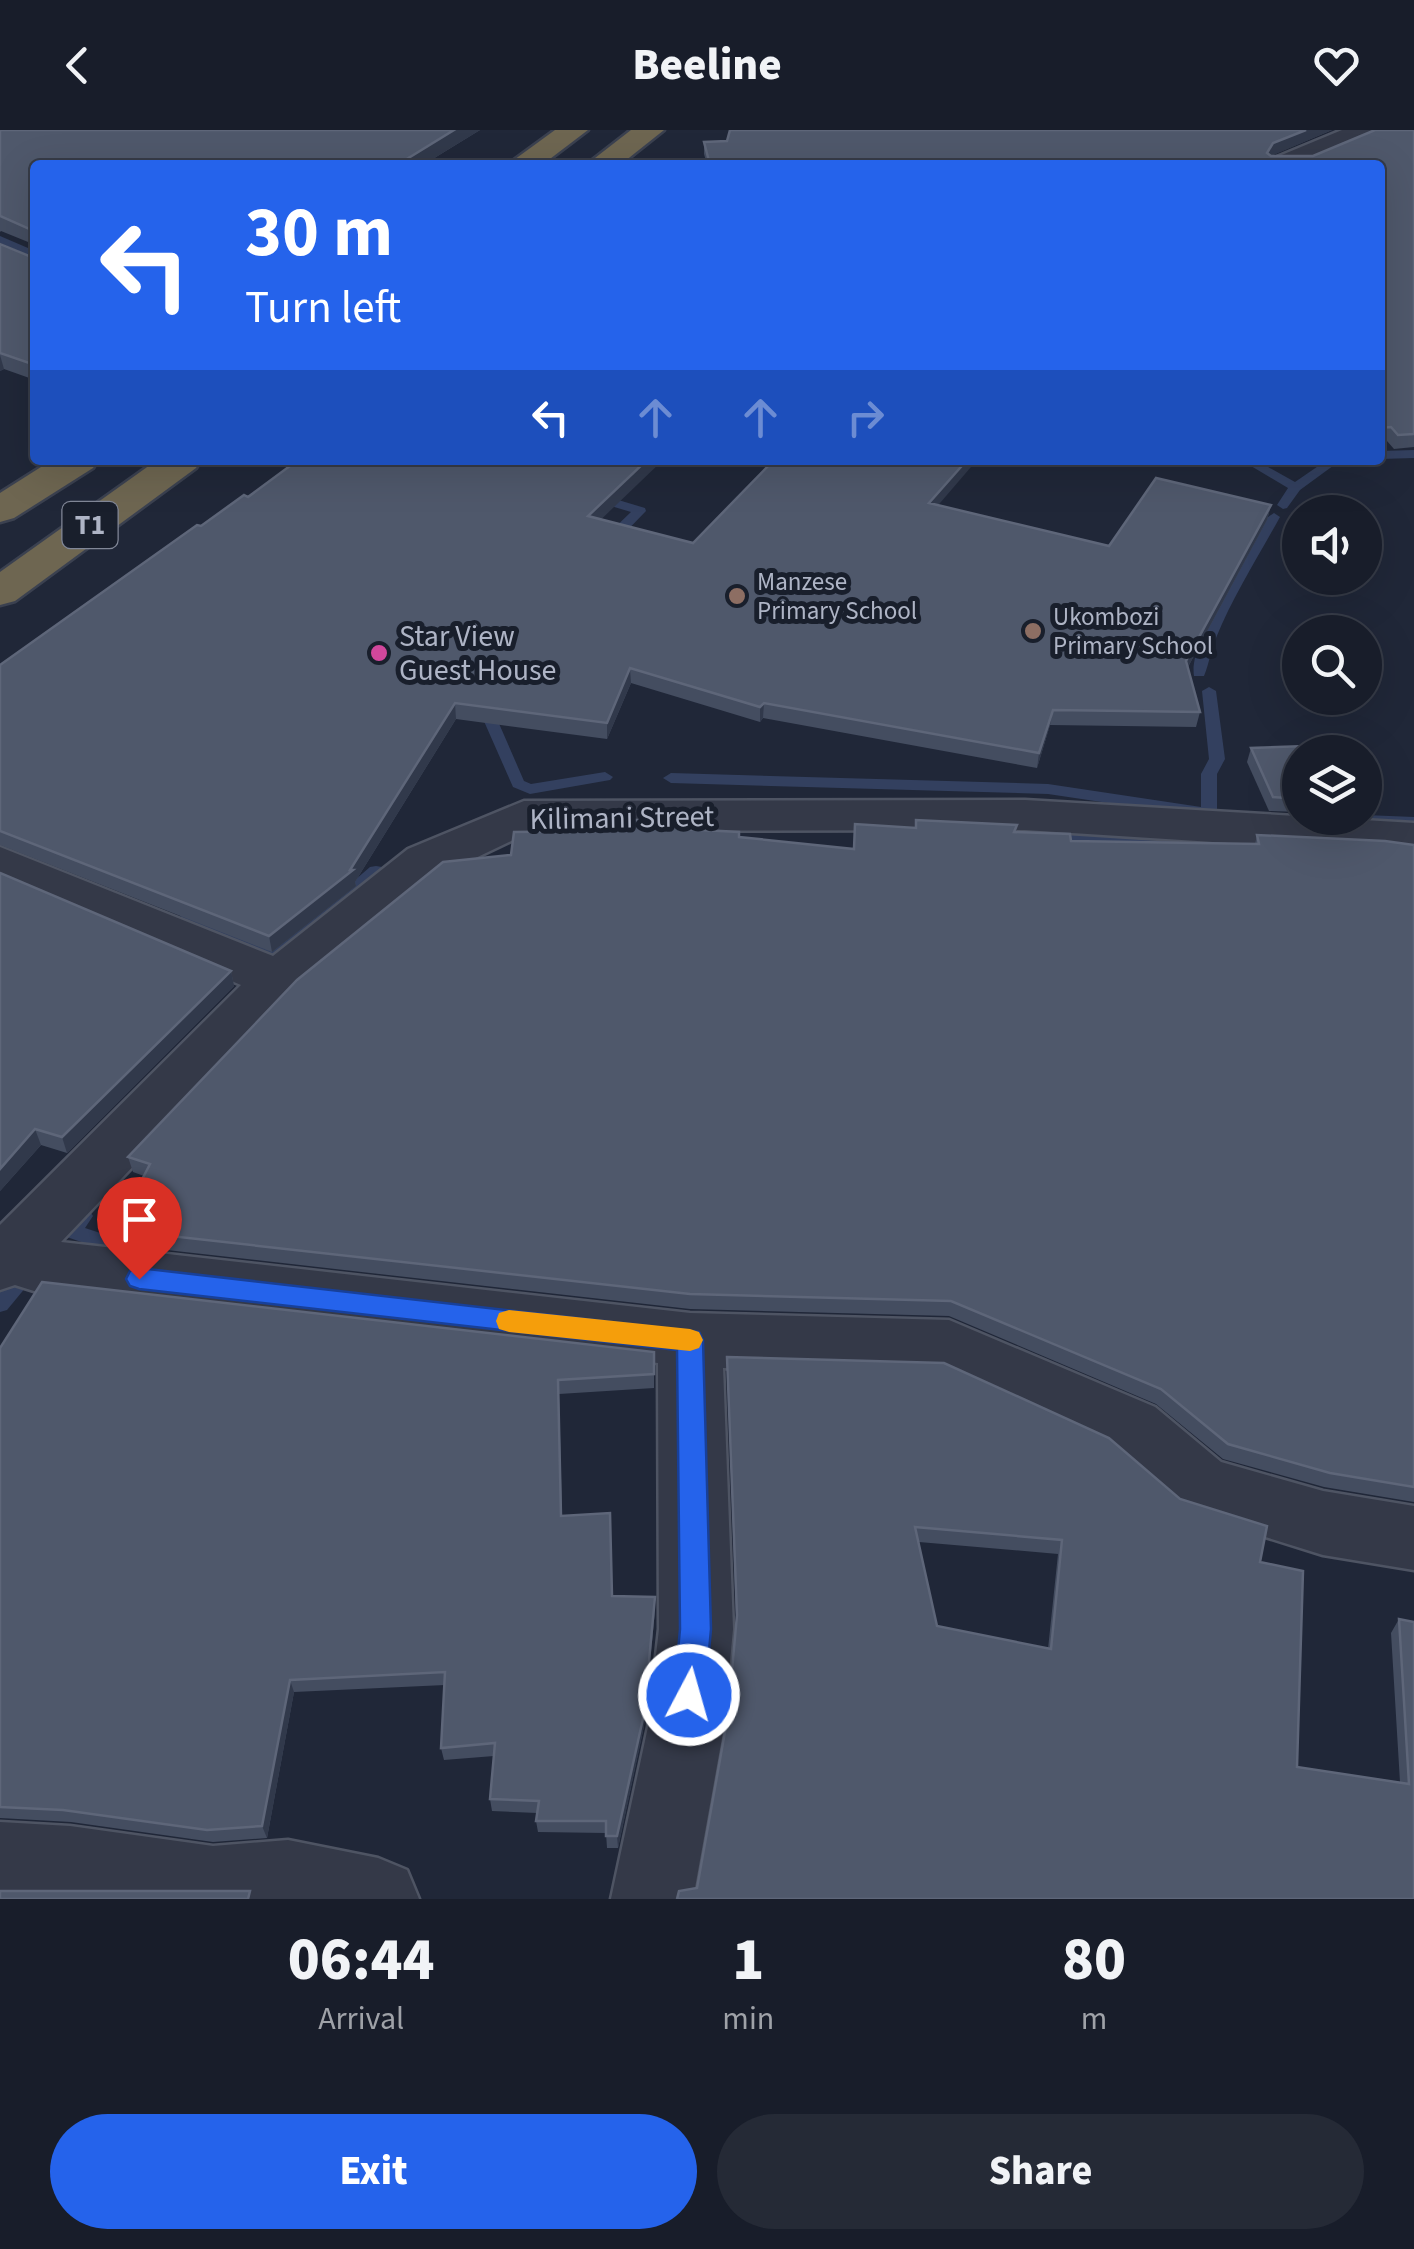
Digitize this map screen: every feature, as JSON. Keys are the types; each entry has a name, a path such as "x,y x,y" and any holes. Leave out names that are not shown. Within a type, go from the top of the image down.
{"highway":[{"path":"529,160 574,130"},
{"path":"609,160 650,130"},
{"name":"T1","path":"0,510 71,465"},
{"name":"T1","path":"0,592 175,465"}],"street":[{"path":"1295,160 1367,130"},
{"name":"Kilimani Street","path":"10,1249 278,980 426,860 524,816 1025,815 1414,840"},
{"path":"0,864 278,980"},
{"path":"10,1249 34,1266 690,1340 949,1346 1131,1428 1200,1486 1323,1522 1414,1538"},
{"path":"652,1899 686,1728 696,1629 690,1340"},
{"path":"0,1862 70,1866 213,1886 288,1880 378,1899"}],"building":[{"path":"0,130 454,130 405,160 30,160 30,229 0,216"},
{"path":"730,130 1306,130 1273,143 1267,153 1313,156 1375,130 1414,130 1414,434 1398,435 1391,427 1385,428 1385,160 709,160 704,142 727,141"},
{"path":"0,244 30,256 30,363 0,353"},
{"path":"291,465 642,465 588,516 693,543 769,465 963,465 929,503 1109,546 1156,478 1271,505 1186,661 1200,712 1053,710 1039,753 764,703 760,707 630,668 607,723 455,703 353,870 269,936 0,831 0,665 197,525 244,495 248,497"},
{"path":"1282,747 1282,798 1273,797 1251,748"},
{"path":"595,819 684,821 683,829 739,832 739,837 854,849 855,824 916,828 916,820 1017,825 1014,832 1070,834 1071,841 1259,844 1257,835 1414,845 1414,1487 1330,1473 1228,1444 1161,1389 951,1301 690,1294 116,1230 150,1164 128,1157 297,980 443,862 511,855 514,832 594,831"},
{"path":"0,873 231,971 62,1137 35,1129 0,1169"},
{"path":"42,1282 654,1352 654,1374 558,1380 561,1516 610,1513 612,1596 655,1597 644,1714 617,1836 606,1836 606,1821 536,1821 539,1801 490,1799 495,1743 441,1748 445,1672 290,1680 262,1826 207,1830 63,1810 0,1807 0,1348"},
{"path":"727,1357 944,1363 1109,1438 1180,1499 1267,1526 1260,1562 1303,1571 1297,1767 1409,1784 1399,1619 1414,1622 1414,1899 677,1899 679,1891 697,1888 728,1715 737,1615","holes":["915,1527 1062,1540 1051,1649 937,1626"]},
{"path":"0,1891 250,1891 248,1899 0,1899"}],"waterway":[{"path":"0,239 30,253"},
{"path":"1385,455 1414,454"},
{"path":"1295,487 1328,465"},
{"path":"1257,466 1295,487"},
{"path":"1290,495 1295,487"},
{"path":"595,497 640,511 610,540"},
{"path":"1199,673 1201,658 1218,618 1274,517"},
{"path":"671,778 1048,789 1209,813 1209,774 1217,759 1209,691"},
{"path":"498,706 490,719 518,784 530,789 605,777"},
{"path":"1382,821 1414,822"},
{"path":"1047,836 1211,841"},
{"path":"188,915 278,955 376,871"},
{"path":"83,1216 71,1231 133,1252 142,1263"},
{"path":"0,1304 16,1287"}],"slow traffic":[{"path":"509,1321 690,1340"}],"place":[{"name":"Manzese Primary School","path":"737,596"},
{"name":"Ukombozi Primary School","path":"1033,631"},
{"name":"Star View Guest House","path":"379,653"}],"route":[{"path":"139,1279 690,1340 696,1629 689,1695"}]}
